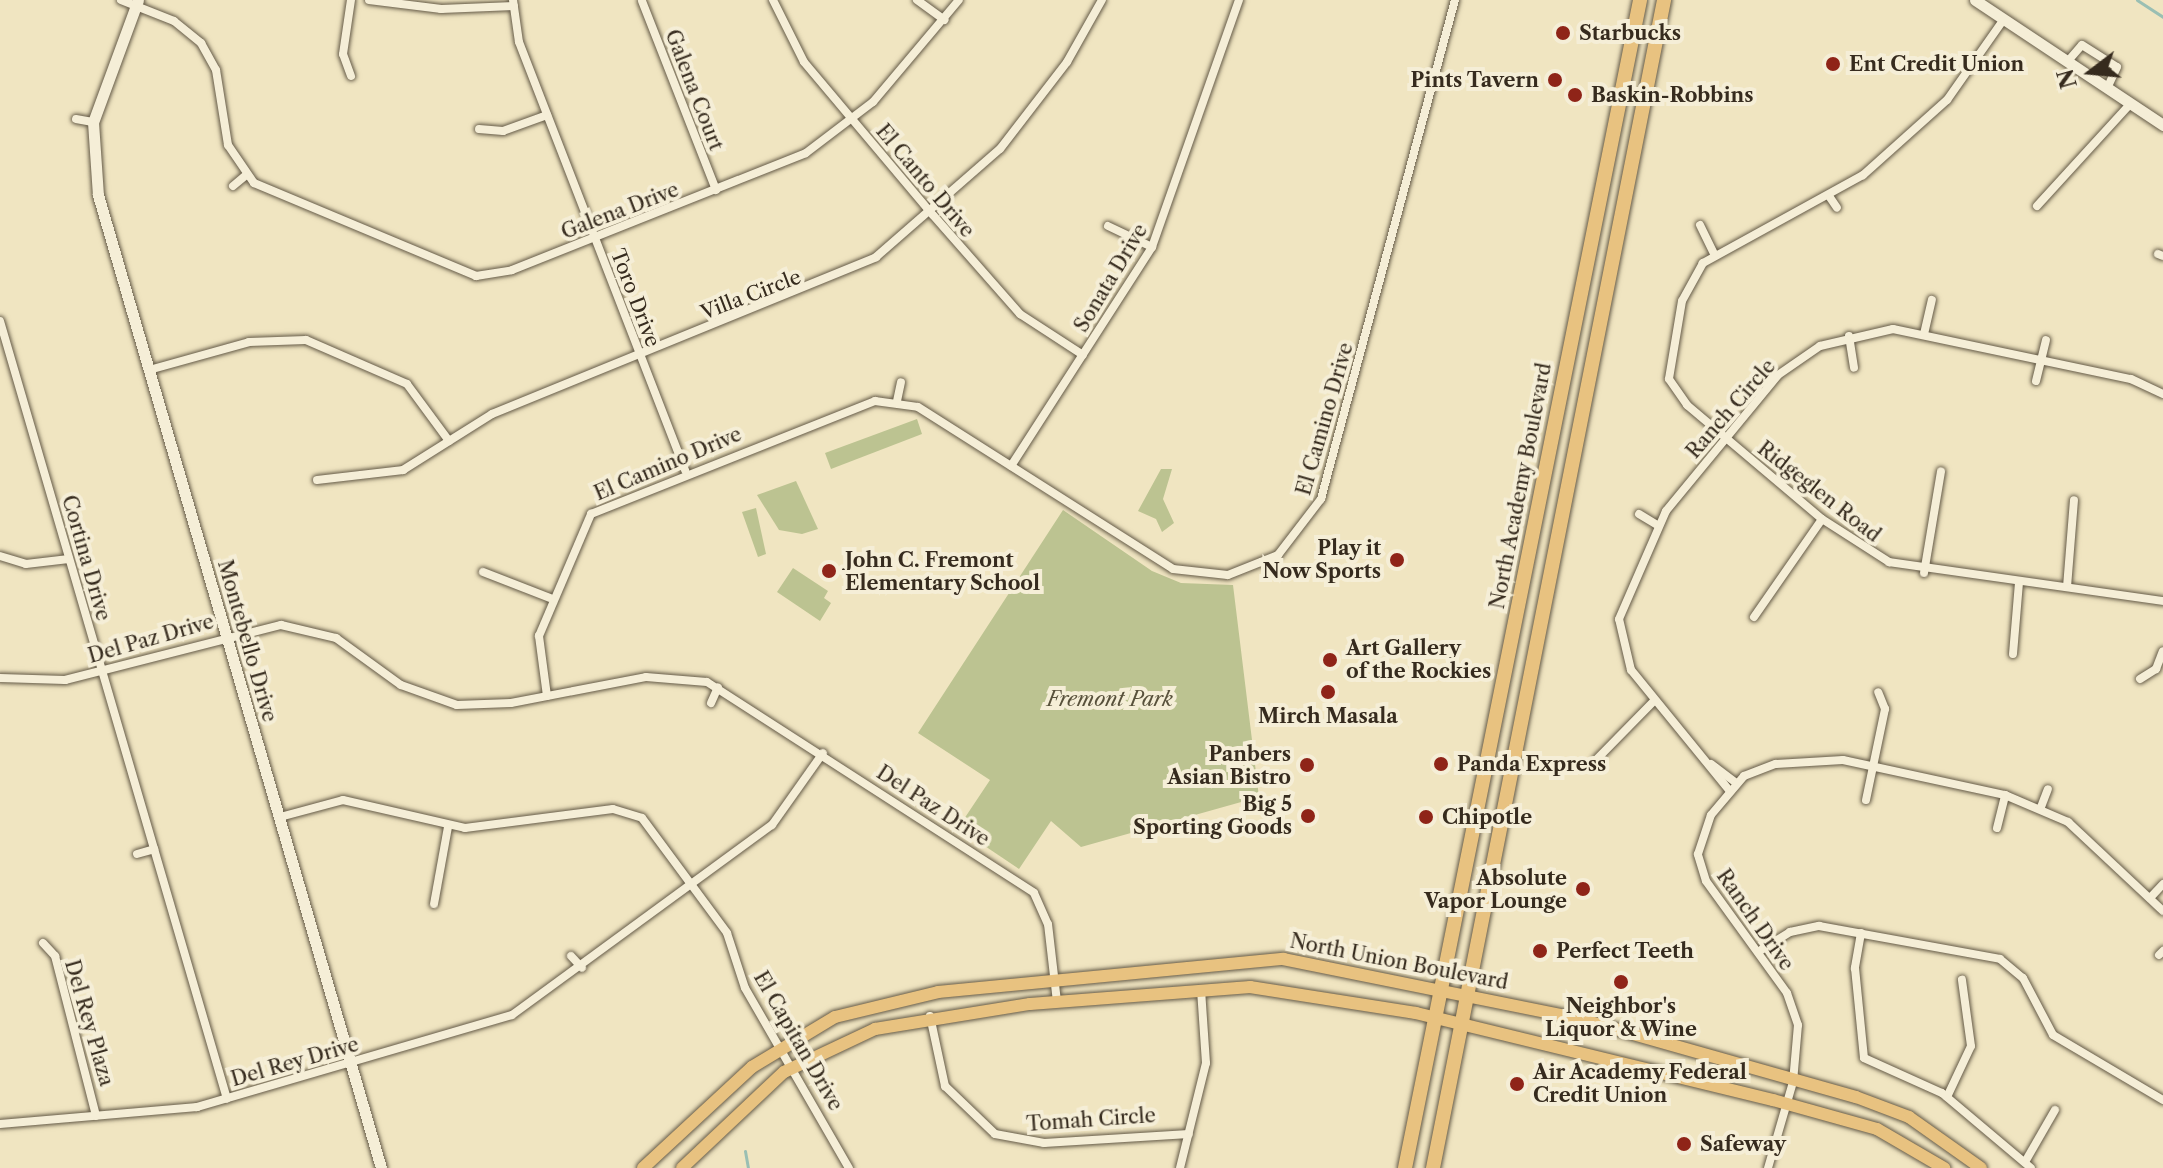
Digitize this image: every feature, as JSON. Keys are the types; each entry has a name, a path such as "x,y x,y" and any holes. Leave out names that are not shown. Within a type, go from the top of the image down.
{"highway":[{"name":"North Academy Boulevard","path":"1405,1168 1640,0"},
{"path":"1433,1168 1664,0"}],"main road":[{"name":"North Union Boulevard","path":"643,1168 782,1046 835,1017 912,996 1283,959 1468,993 1634,1032 1909,1117 1981,1168"},
{"path":"682,1168 795,1065 852,1037 930,1016 1057,1002 1201,990 1295,989 1462,1024 1787,1104 1877,1129 1944,1168"}],"street":[{"name":"Galena Drive","path":"121,0 137,3 187,31 209,56 228,145 246,175 274,197 360,222 462,274 500,273 806,153 853,121 945,20 959,0"},
{"path":"351,0 343,54 351,76"},
{"path":"369,0 425,8 514,3"},
{"name":"El Canto Drive","path":"773,0 804,62 933,215 1020,314 1083,355"},
{"path":"917,0 945,20"},
{"name":"Villa Circle","path":"317,480 389,475 511,406 852,271 933,215 1039,103 1102,0"},
{"name":"Sonata Drive","path":"1011,466 1152,247 1239,0"},
{"name":"El Camino Drive","path":"547,696 537,646 550,598 591,514 685,471 851,408 897,401 1011,466 1184,572 1244,571 1299,536 1321,499 1455,0"},
{"name":"Galena Court","path":"642,1 716,190"},
{"path":"1983,2 2163,125"},
{"name":"Montebello Drive","path":"137,3 93,122 98,195 381,1168"},
{"name":"Toro Drive","path":"514,3 516,35 685,471"},
{"name":"Ridgeglen Road","path":"2004,19 1940,108 1829,196 1714,254 1686,291 1667,367 1678,397 1822,519 1872,554 1924,573 2067,587 2163,601"},
{"path":"2068,61 2082,45 2117,67 2107,88"},
{"path":"2037,206 2069,162 2104,137 2130,104"},
{"path":"479,129 503,131 547,115"},
{"path":"76,119 93,122"},
{"path":"233,186 246,175"},
{"path":"1829,196 1837,208"},
{"path":"1700,225 1714,254"},
{"path":"1108,226 1152,247"},
{"path":"1924,334 1932,300"},
{"name":"Cortina Drive","path":"0,321 227,1099"},
{"name":"Ranch Circle","path":"1733,786 1654,701 1624,658 1618,632 1621,604 1657,525 1792,363 1849,336 1924,334 2131,379 2163,394"},
{"path":"1849,336 1854,368"},
{"path":"149,370 266,338 306,340 407,384 449,441"},
{"path":"2036,381 2046,340"},
{"path":"897,401 901,382"},
{"path":"1924,573 1941,471"},
{"path":"2067,587 2074,500"},
{"path":"1639,514 1657,525"},
{"path":"1754,617 1822,519"},
{"path":"0,556 26,564 69,559"},
{"path":"483,572 550,598"},
{"path":"2013,654 2019,582"},
{"name":"Del Paz Drive","path":"0,678 52,681 102,672 226,634 265,626 314,630 351,645 415,692 457,705 547,696 663,676 718,687 1034,893 1048,924 1057,1002"},
{"path":"2140,679 2156,669 2163,651"},
{"path":"711,703 718,687"},
{"path":"1866,800 1885,709 1878,692"},
{"path":"1596,760 1654,701"},
{"name":"Del Rey Drive","path":"0,1124 155,1114 227,1099 512,1015 582,968 772,825 823,753"},
{"path":"1733,786 1802,760 1873,765 2005,795 2041,807 2082,833 2163,911"},
{"name":"Ranch Drive","path":"1733,786 1703,830 1700,867 1793,1008 1793,1082 1768,1168"},
{"path":"2041,807 2048,789"},
{"path":"1997,828 2005,795"},
{"name":"El Capitan Drive","path":"280,817 343,800 448,827 629,810 692,885 727,933 745,988 795,1065 849,1168"},
{"path":"434,904 448,827"},
{"path":"137,854 154,849"},
{"path":"2150,898 2163,884"},
{"path":"1758,952 1797,930 1861,933 2000,959 2023,978 2053,1035 2163,1100"},
{"path":"1861,933 1855,968 1864,1058 1947,1097 2028,1165 2055,1110"},
{"name":"Del Rey Plaza","path":"43,943 55,956 96,1116"},
{"path":"571,956 582,968"},
{"path":"1947,1097 1971,1046 1962,980"},
{"path":"1180,1168 1206,1063 1201,990"},
{"name":"Tomah Circle","path":"930,1016 945,1086 995,1134 1044,1143 1189,1134"}],"green space":[{"path":"917,419 922,434 831,469 825,453"},
{"path":"1161,469 1172,469 1163,499 1174,523 1162,532 1156,519 1138,511"},
{"path":"796,481 818,529 802,534 779,530 757,495"},
{"path":"756,508 766,554 758,557 742,512"},
{"name":"Fremont Park","path":"1063,510 1152,571 1181,583 1233,585 1259,797 1081,847 1051,821 1019,869 958,828 990,780 918,733"},
{"path":"793,568 828,591 824,598 831,603 820,621 777,592"}],"waterway":[{"path":"2137,0 2163,17"},
{"path":"745,1151 748,1168"}],"place":[{"name":"Starbucks","path":"1563,33"},
{"name":"Ent Credit Union","path":"1833,64"},
{"name":"Pints Tavern","path":"1555,80"},
{"name":"Baskin-Robbins","path":"1575,95"},
{"name":"Play it Now Sports","path":"1397,560"},
{"name":"John C. Fremont Elementary School","path":"829,571"},
{"name":"Art Gallery of the Rockies","path":"1330,660"},
{"name":"Mirch Masala","path":"1328,692"},
{"name":"Panda Express","path":"1441,764"},
{"name":"Panbers Asian Bistro","path":"1307,765"},
{"name":"Big 5 Sporting Goods","path":"1308,816"},
{"name":"Chipotle","path":"1426,817"},
{"name":"Absolute Vapor Lounge","path":"1583,889"},
{"name":"Perfect Teeth","path":"1540,951"},
{"name":"Neighbor's Liquor & Wine","path":"1621,982"},
{"name":"Air Academy Federal Credit Union","path":"1517,1084"},
{"name":"Safeway","path":"1684,1144"}]}
